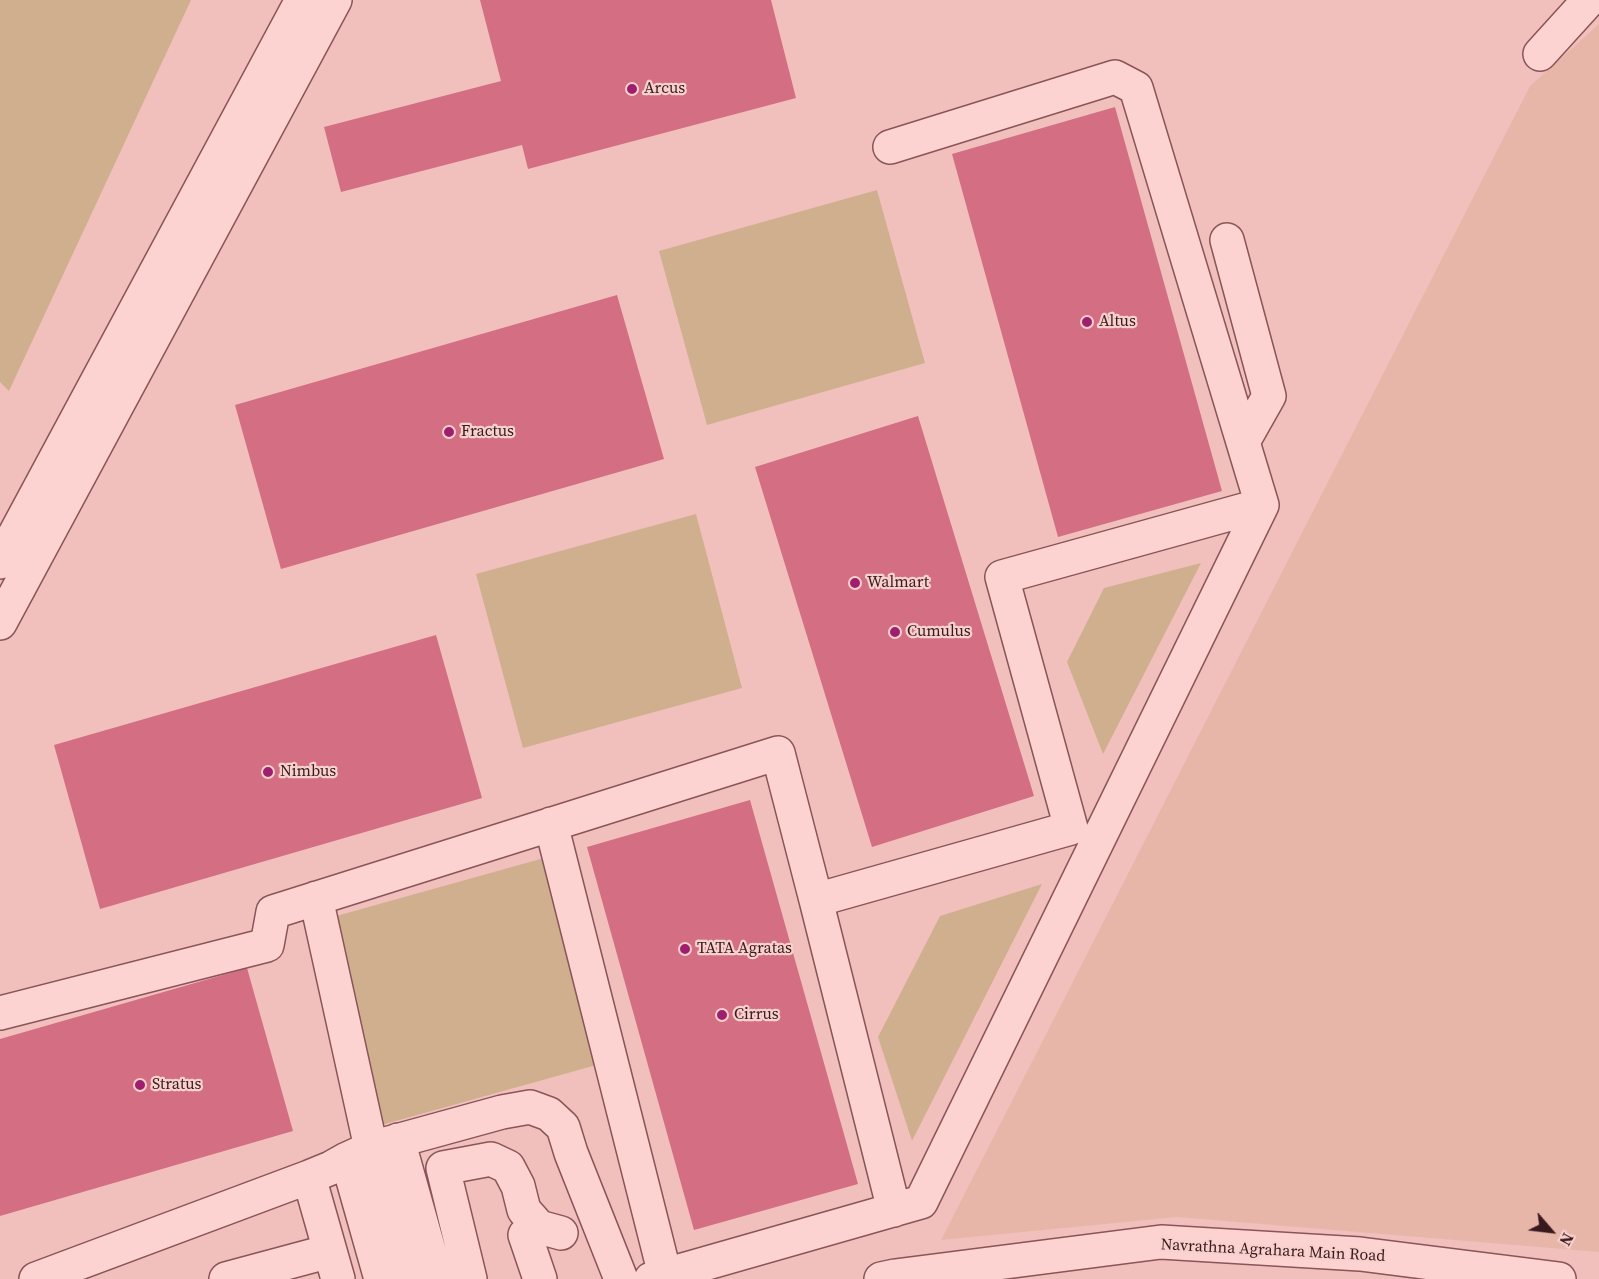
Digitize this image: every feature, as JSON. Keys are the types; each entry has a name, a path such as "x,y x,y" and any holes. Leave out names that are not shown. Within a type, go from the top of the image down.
{"street":[{"path":"0,562 302,0"},
{"path":"0,623 335,0"},
{"path":"1540,54 1589,0"},
{"path":"551,824 658,1277 921,1202 1262,505 1136,88 1115,77 890,147"},
{"path":"1227,240 1269,396 1243,442"},
{"path":"816,900 1071,828 1002,578 1262,505"},
{"path":"0,1013 267,945 273,912 778,753 894,1210"},
{"path":"316,898 351,1158 359,1279"},
{"path":"36,1279 351,1158 502,1112 530,1107 549,1114 563,1127 621,1279"},
{"path":"226,1279 334,1265 351,1158"},
{"path":"351,1158 381,1279"},
{"path":"351,1158 410,1279"},
{"path":"351,1158 437,1279"},
{"path":"470,1279 443,1168 491,1159 508,1167 518,1186 524,1210 539,1227 561,1233"},
{"path":"525,1235 540,1279"},
{"name":"Navrathna Agrahara Main Road","path":"881,1279 1161,1242 1360,1254 1559,1279"}],"shaded area":[{"path":"0,0 191,0 9,391 0,382"},
{"path":"1599,24 1599,1252 1177,1217 941,1240 1530,86"},
{"path":"877,190 925,363 707,425 659,251"},
{"path":"696,514 742,688 523,748 476,574"},
{"path":"1201,563 1103,754 1067,662 1104,588"},
{"path":"544,858 600,1064 378,1126 322,920"},
{"path":"1042,884 912,1141 878,1037 940,916"}],"building":[{"name":"Arcus","path":"480,0 771,0 796,98 528,169 522,145 341,192 324,127 501,81"},
{"name":"Altus","path":"1115,107 1222,491 1058,537 952,154"},
{"name":"Fractus","path":"617,295 664,459 281,569 235,405"},
{"name":"Cumulus","path":"918,416 1034,796 872,847 755,467"},
{"name":"Nimbus","path":"436,635 482,798 100,909 54,745"},
{"name":"Cirrus","path":"750,800 858,1184 694,1230 587,847"},
{"name":"Stratus","path":"247,968 293,1131 0,1216 0,1039"}],"place":[{"name":"Arcus","path":"632,89"},
{"name":"Altus","path":"1087,322"},
{"name":"Fractus","path":"449,432"},
{"name":"Walmart","path":"855,583"},
{"name":"Cumulus","path":"895,632"},
{"name":"Nimbus","path":"268,772"},
{"name":"TATA Agratas","path":"685,949"},
{"name":"Cirrus","path":"722,1015"},
{"name":"Stratus","path":"140,1085"}]}
